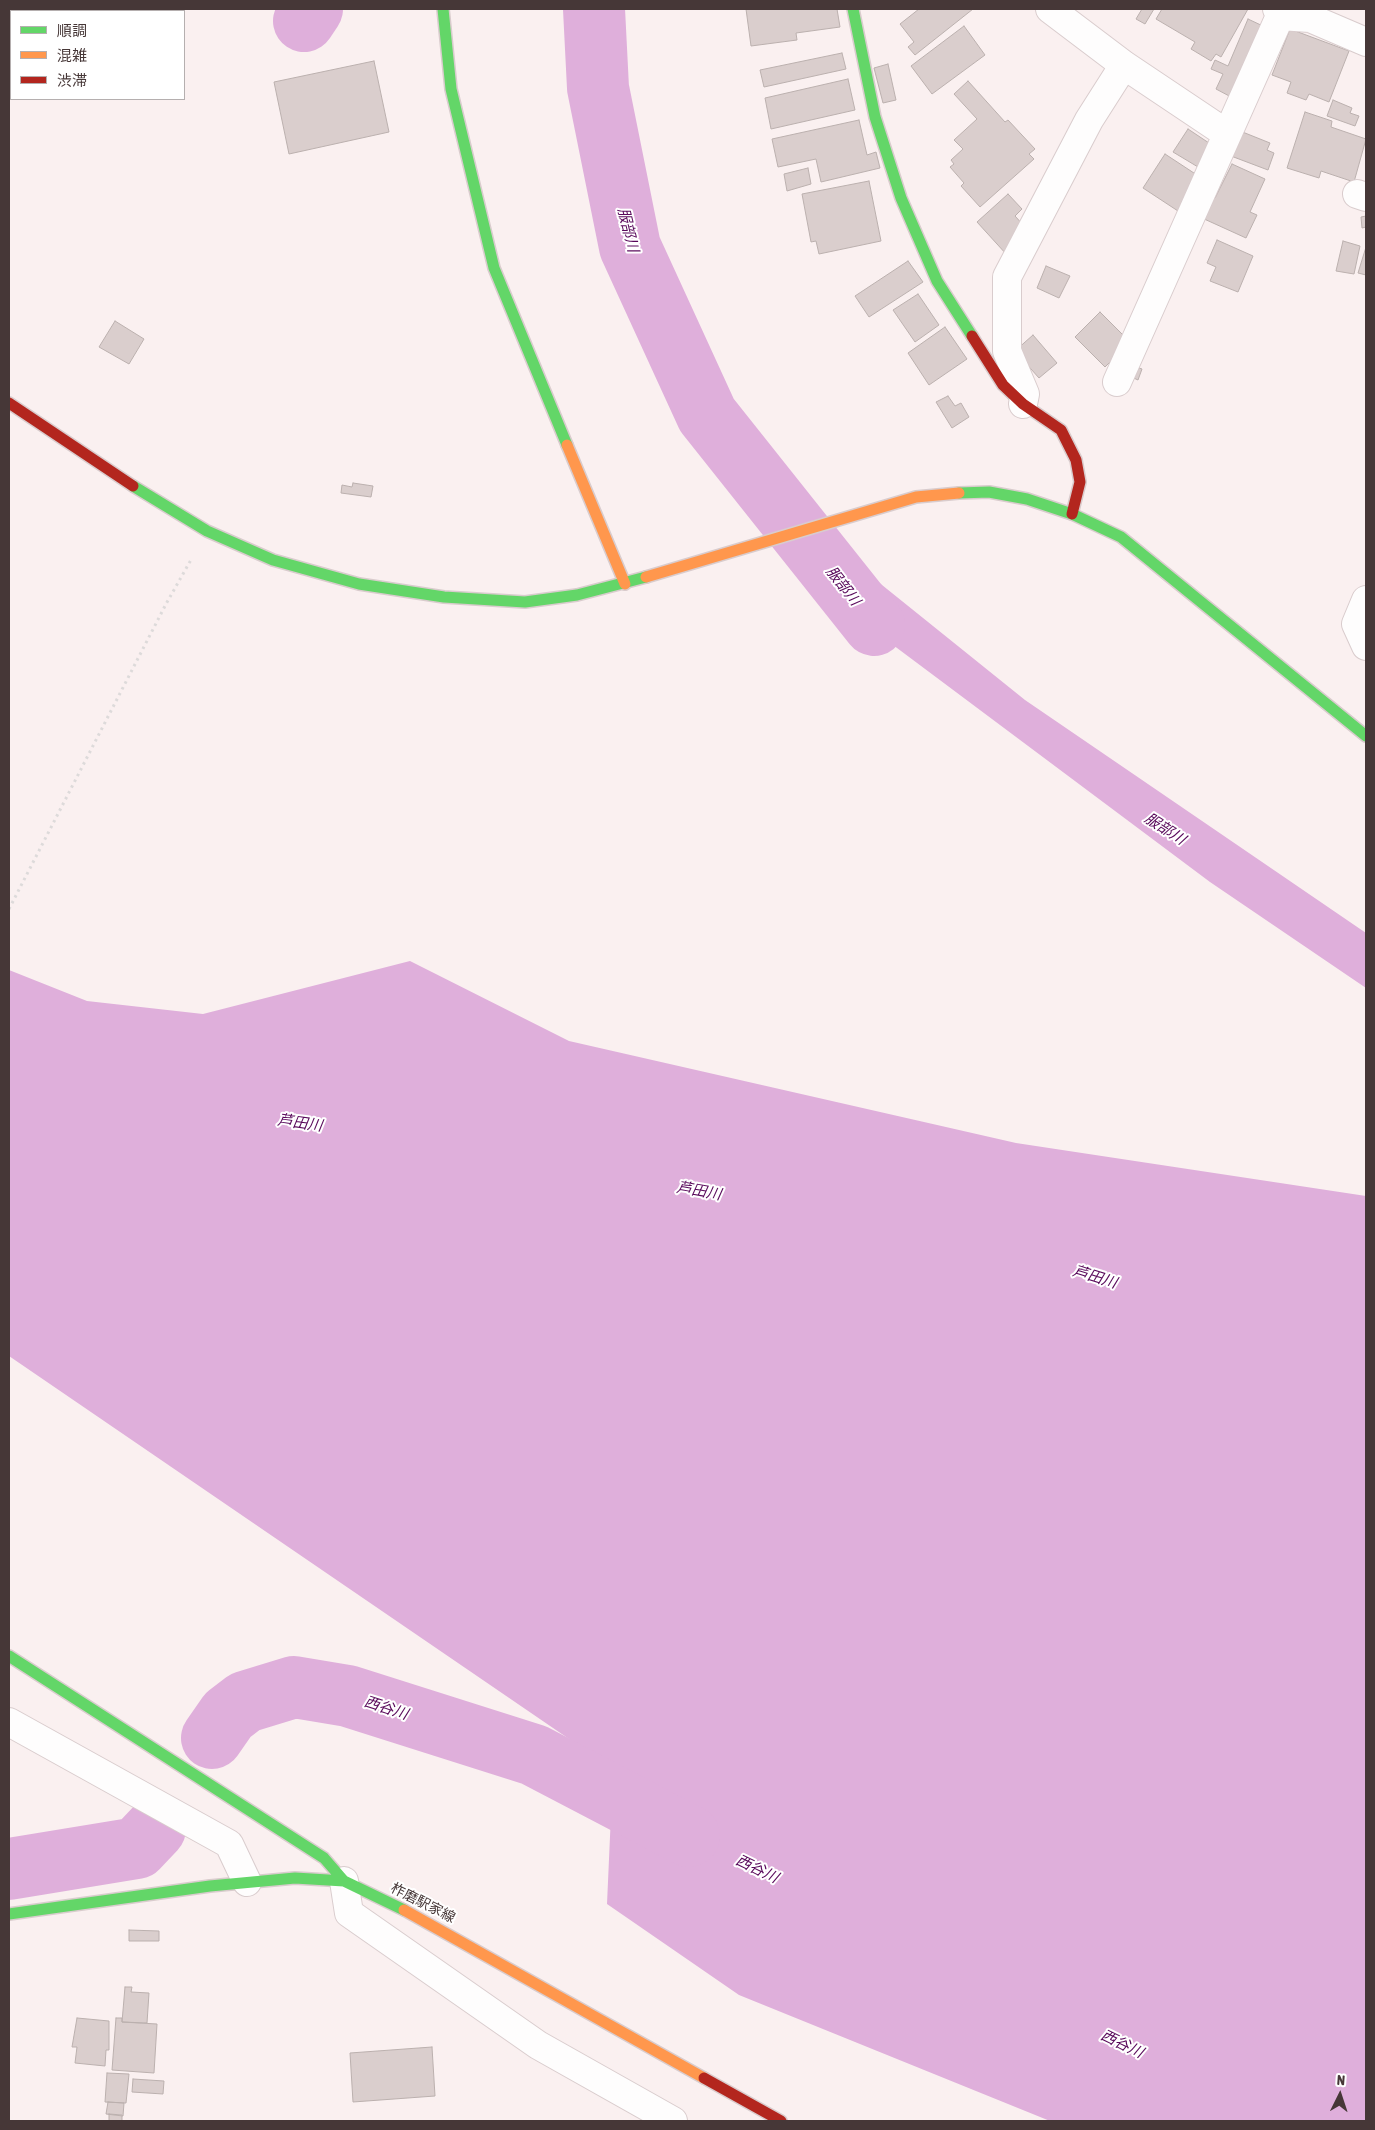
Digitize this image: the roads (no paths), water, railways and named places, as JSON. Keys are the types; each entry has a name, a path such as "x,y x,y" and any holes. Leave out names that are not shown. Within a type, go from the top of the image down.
{"street":[{"path":"443,9 451,89 494,268 624,584"},
{"path":"853,9 875,117 901,198 933,273 1003,385 1023,404 1061,430 1076,460 1080,482 1072,514"},
{"path":"1050,9 1124,65 1227,134"},
{"path":"1117,382 1227,134 1278,13 1310,18 1366,42"},
{"path":"1023,404 1025,394 1007,351 1007,277 1089,120 1124,65"},
{"path":"9,403 126,482 207,531 274,560 359,584 444,597 525,602 576,595 624,584 916,497 945,493 989,492 1027,499 1072,514 1121,537 1366,736"},
{"path":"1366,600 1356,624 1366,646"},
{"path":"9,1656 324,1858 344,1880 349,1913 538,2045 672,2121"},
{"path":"9,1722 230,1844 247,1882"},
{"name":"柞磨駅家線","path":"9,1914 247,1882 295,1878 344,1880 425,1920 781,2121"}],"water":[{"path":"841,552 1025,700 1366,933 1366,988 1210,882 790,568"},
{"name":"芦田川","path":"410,961 569,1041 1016,1143 1366,1196 1366,2121 1050,2121 739,1995 607,1904 613,1769 9,1356 9,970 87,1001 203,1014"}],"waterway":[{"path":"304,21 312,9"},
{"name":"服部川","path":"594,9 598,88 630,247 707,415 874,625"},
{"name":"西谷川","path":"212,1738 228,1715 245,1702 294,1687 348,1696 534,1755 689,1836"},
{"name":"西谷川","path":"9,1869 137,1848 155,1829"}]}
